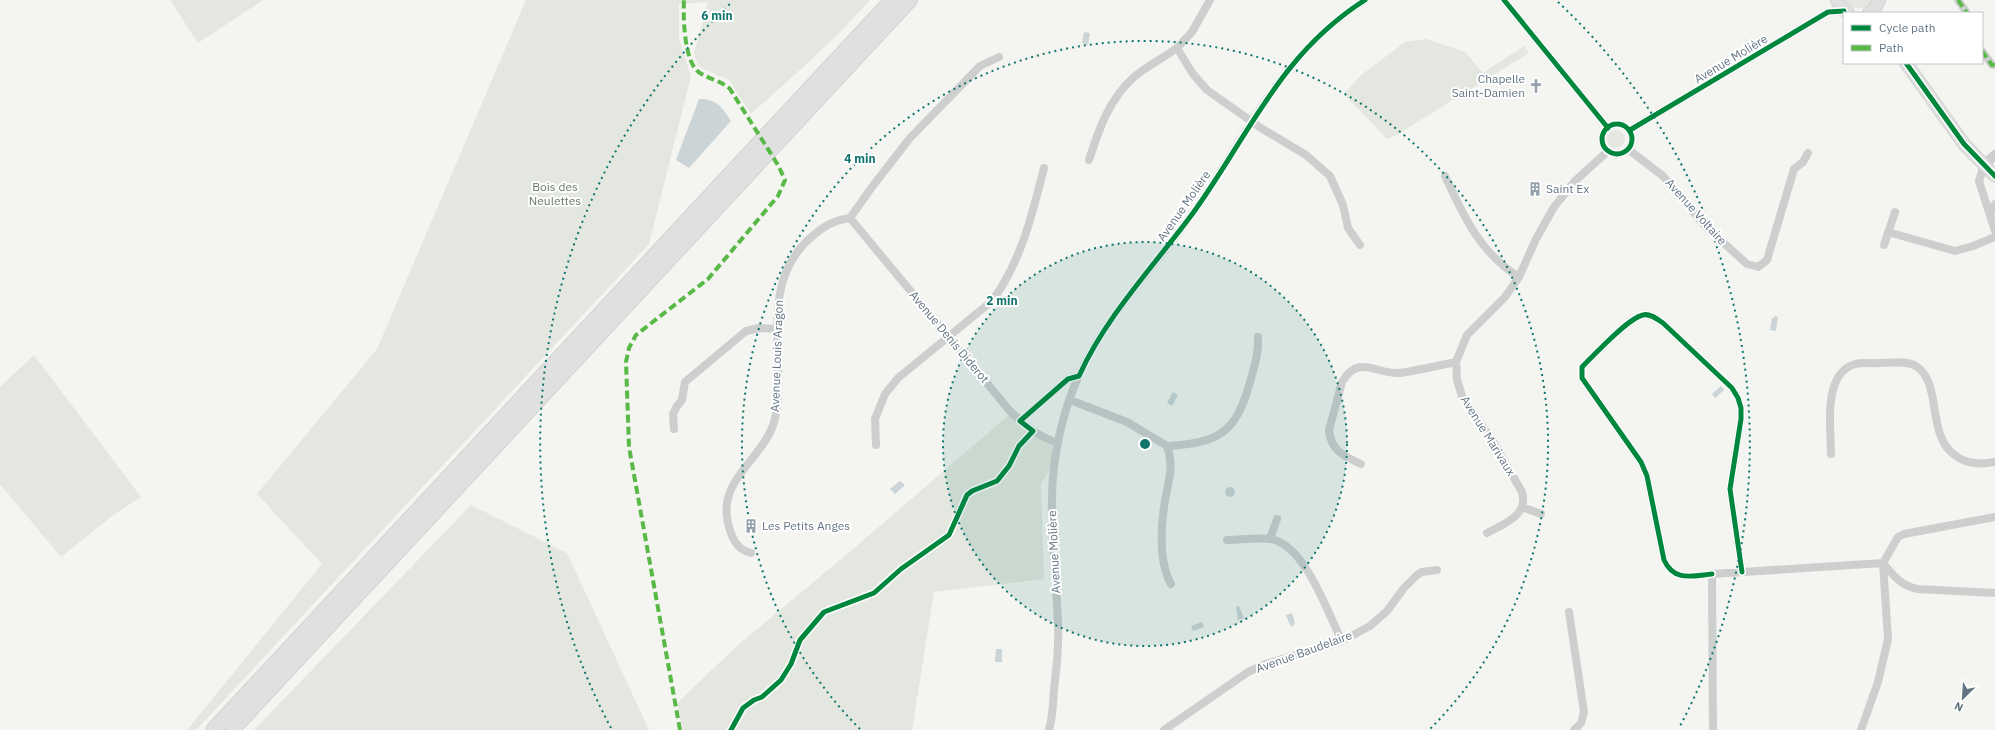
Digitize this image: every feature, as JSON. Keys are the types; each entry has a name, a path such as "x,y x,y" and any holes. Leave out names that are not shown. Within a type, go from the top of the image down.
{"highway":[{"path":"213,730 892,0"},
{"path":"232,730 910,0"}],"main road":[{"path":"1836,0 1846,12"},
{"path":"1907,64 1947,122 1995,176"}],"street":[{"path":"1089,160 1108,109 1123,88 1145,69 1177,48 1192,32 1210,0"},
{"name":"Avenue Molière","path":"1049,730 1058,654 1052,497 1058,443 1070,400 1079,376 1093,347 1123,304 1199,205 1274,87 1298,56 1325,29 1365,0"},
{"path":"1504,0 1608,128"},
{"path":"1828,12 1836,0"},
{"path":"1958,0 1966,12"},
{"name":"Avenue Molière","path":"1630,130 1828,12 1846,12"},
{"path":"1177,48 1193,74 1207,90 1252,121 1306,155 1330,176 1343,205 1348,228 1360,245"},
{"path":"1983,52 1992,65 1995,65"},
{"path":"850,218 910,138 980,66 999,57"},
{"path":"1619,125 1630,130 1632,136 1628,150 1619,153 1608,151 1602,140 1603,135 1608,128 1619,125"},
{"name":"Avenue Voltaire","path":"1628,150 1656,169 1710,231 1747,264 1755,267 1762,265 1766,260 1794,169 1803,162 1808,153"},
{"name":"Avenue Marivaux","path":"1522,507 1524,500 1522,492 1494,442 1462,396 1457,380 1456,362 1467,335 1505,297 1519,277 1536,239 1554,206 1575,182 1608,151"},
{"path":"1995,155 1984,165 1979,181 1995,231"},
{"path":"876,445 875,419 885,394 898,378 950,337 992,301 1004,286 1019,254 1034,209 1044,168"},
{"path":"1445,176 1466,222 1478,240 1507,269 1519,277"},
{"path":"1990,215 1995,204"},
{"path":"1884,245 1895,212"},
{"name":"Avenue Louis Aragon","path":"751,553 741,549 735,542 728,524 727,504 733,483 738,474 761,449 774,420 777,399 778,303 780,288 796,253 807,240 824,226 836,220 850,218"},
{"name":"Avenue Denis Diderot","path":"850,218 1020,421 1039,435 1058,443"},
{"path":"1888,232 1955,251 1973,246 1995,237"},
{"path":"1742,572 1730,489 1741,419 1738,398 1732,388 1663,323 1649,315 1643,315 1627,324 1582,367 1582,378 1641,462 1647,476 1664,560 1668,568 1674,573 1683,576 1883,563"},
{"path":"674,429 673,414 676,406 682,400 685,382 746,331 759,328 778,329"},
{"path":"1070,400 1127,422 1167,446 1204,442 1218,435 1231,424 1237,416 1244,401 1259,349 1258,337"},
{"path":"1361,464 1336,450 1330,438 1329,430 1342,382 1346,375 1357,368 1365,366 1398,373 1456,362"},
{"path":"1831,454 1830,407 1832,392 1838,378 1845,369 1856,364 1905,363 1916,366 1925,377 1930,387 1936,427 1941,439 1955,457 1968,463 1982,464 1995,462"},
{"path":"1020,421 1068,379 1079,376"},
{"path":"1167,446 1172,470 1166,500 1163,531 1165,574 1171,584"},
{"path":"1487,533 1511,520 1522,507 1541,514"},
{"path":"1861,730 1878,682 1888,639 1883,563 1898,537 1904,534 1995,517"},
{"path":"1270,539 1277,519"},
{"path":"1227,540 1270,539 1290,549 1303,562 1342,641"},
{"path":"1883,563 1896,578 1908,587 1995,593"},
{"name":"Avenue Baudelaire","path":"1164,730 1248,672 1266,664 1342,641 1378,620 1417,575 1422,572 1437,570"},
{"path":"1712,574 1713,730"},
{"path":"1569,612 1584,712 1580,723 1574,730"}],"green space":[{"path":"170,0 263,0 198,43"},
{"name":"Bois des Neulettes","path":"526,0 870,0 827,44 751,114 729,80 701,68 697,63 694,53 708,2 679,4 679,39 691,76 649,244 196,730 187,730 322,564 257,494 377,349"},
{"path":"1845,0 1871,0 1862,8 1855,8 1848,4"},
{"path":"1426,39 1465,52 1483,73 1524,46 1529,53 1398,134 1387,139 1344,94 1360,76 1405,42"},
{"path":"1616,130 1622,133 1625,139 1622,145 1616,148 1610,145 1607,139 1610,133"},
{"path":"34,355 141,497 112,516 61,557 0,484 0,387"},
{"path":"1009,415 1031,435 1054,447 1050,469 1041,484 1044,579 934,592 912,730 683,730 677,703 738,645 846,555"},
{"path":"471,505 567,553 649,730 254,730"}],"shaded area":[{"path":"1084,32 1090,33 1088,45 1082,43"},
{"path":"699,99 715,102 725,112 731,121 689,168 676,160"},
{"path":"1774,316 1778,317 1776,331 1770,330 1772,318 1774,318"},
{"path":"1721,386 1724,390 1715,398 1712,394"},
{"path":"1173,392 1178,395 1172,406 1167,403"},
{"path":"900,481 905,485 895,494 890,489"},
{"path":"1230,487 1235,492 1230,497 1225,492"},
{"path":"1239,606 1244,618 1238,620 1236,607"},
{"path":"1292,613 1295,623 1292,627 1286,615"},
{"path":"1202,622 1204,627 1193,631 1191,626"},
{"path":"996,649 1002,649 1002,662 995,662"}],"marked path":[{"path":"680,730 629,447 626,362 629,348 636,335 708,279 778,196 785,180 778,165 730,89 700,73 695,68 688,50 684,28 684,0"},
{"path":"1958,0 1966,12"},
{"path":"1983,52 1992,65 1995,65"}],"cycle path":[{"path":"731,730 743,708 754,700 762,697 781,680 791,664 800,640 824,612 874,593 901,569 949,535 967,495 972,491 997,481 1009,466 1019,446 1033,431 1020,421 1068,379 1079,376 1090,354 1117,312 1193,213 1268,98 1288,71 1310,45 1335,22 1365,0"},
{"path":"1504,0 1608,128"},
{"path":"1630,130 1828,12 1844,11"},
{"path":"1907,64 1964,144 1995,176"},
{"path":"1617,124 1623,125 1631,133 1632,139 1631,145 1623,153 1617,154 1611,153 1603,145 1602,139 1603,133 1611,125 1617,124"},
{"path":"1712,574 1684,576 1678,575 1668,567 1664,560 1647,476 1641,462 1582,378 1582,367 1620,330 1643,315 1651,316 1663,323 1732,388 1738,398 1741,408 1741,419 1730,489 1742,572"}],"place":[{"name":"Chapelle Saint-Damien","path":"1536,86"},
{"name":"Saint Ex","path":"1535,189"},
{"name":"Les Petits Anges","path":"751,526"}]}
